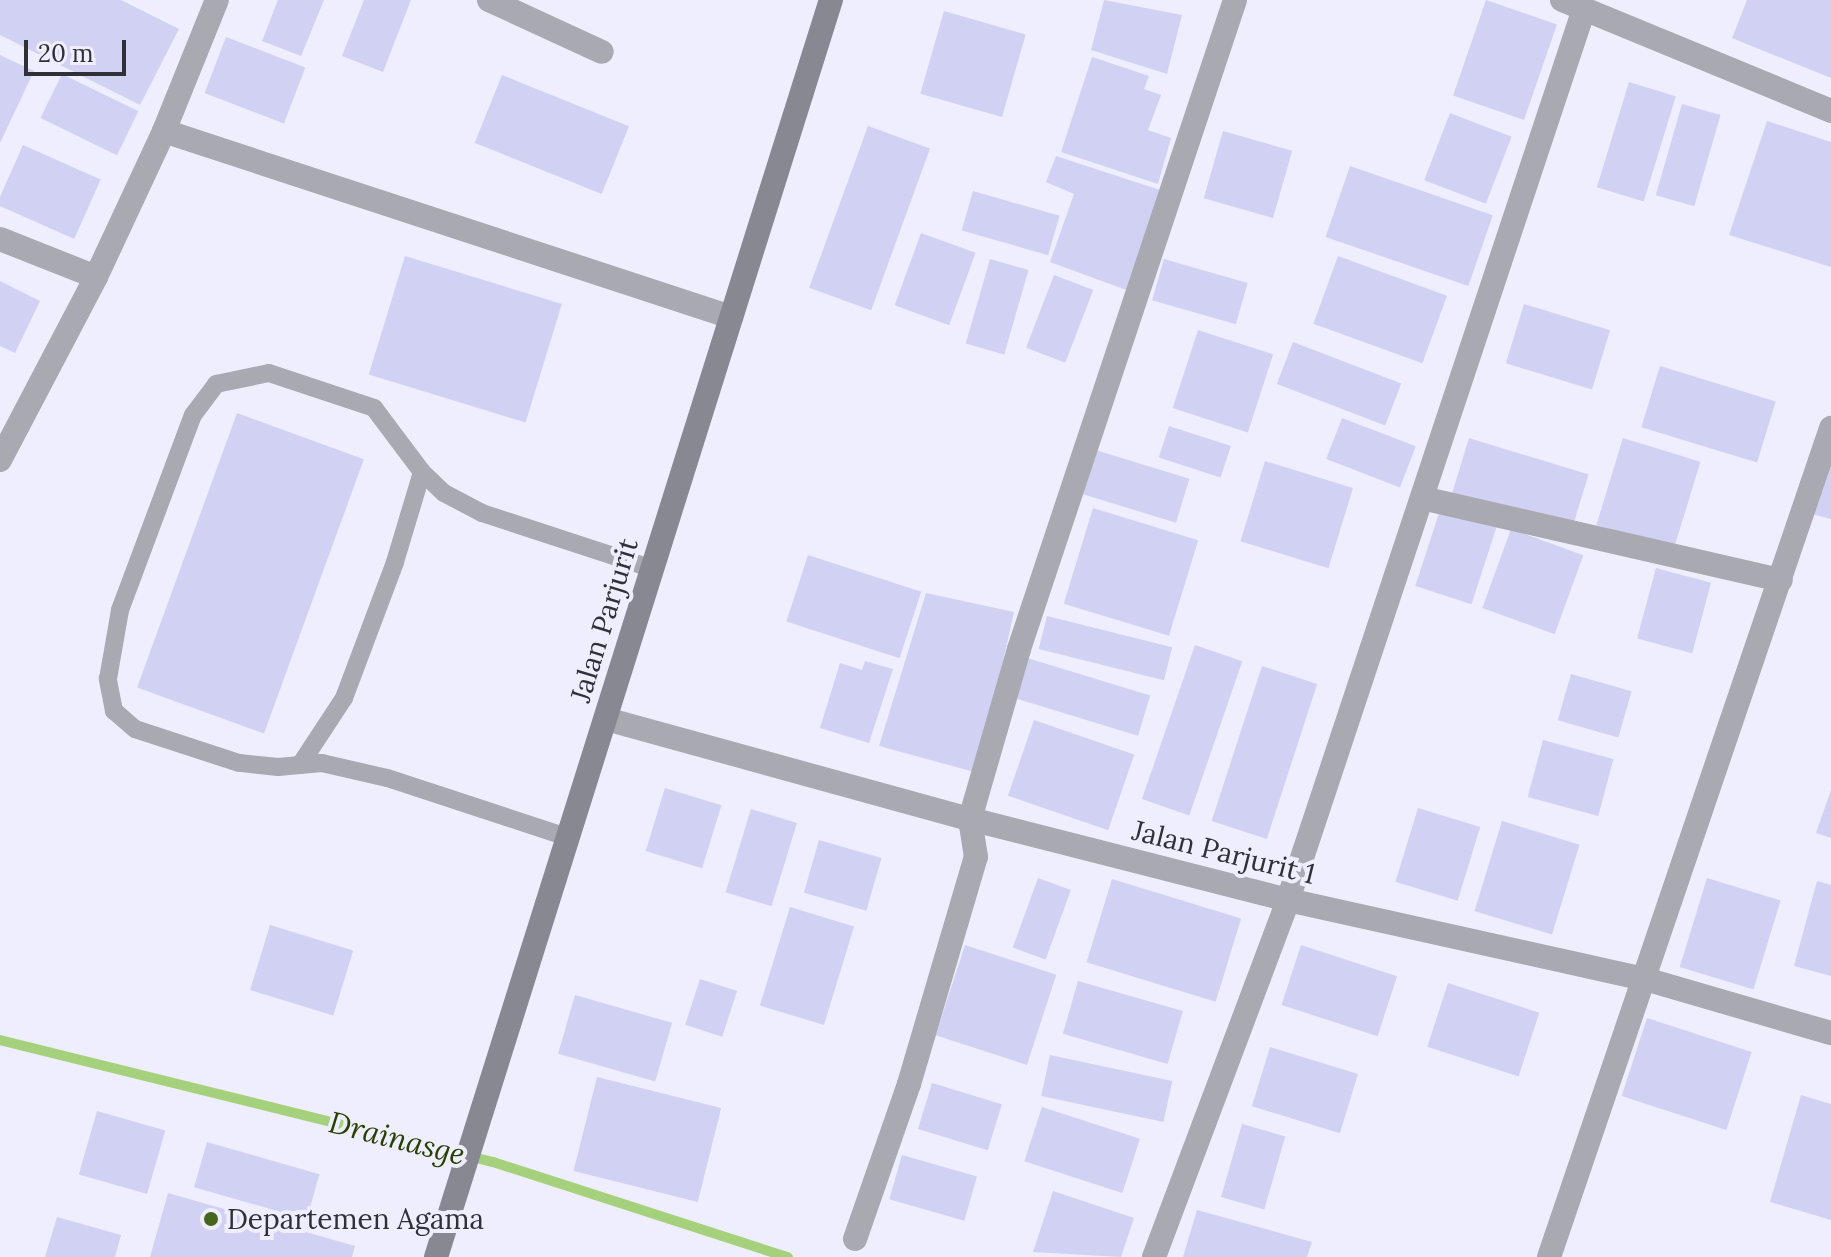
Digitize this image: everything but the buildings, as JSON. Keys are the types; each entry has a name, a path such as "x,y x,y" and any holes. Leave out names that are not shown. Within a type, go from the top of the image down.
{"street":[{"path":"0,460 96,277 164,131 217,0"},
{"path":"489,0 602,52"},
{"name":"Jalan Parjurit","path":"436,1257 831,0"},
{"path":"855,1239 909,1084 976,857 970,819 1019,649 1235,0"},
{"path":"1154,1257 1288,900 1422,498 1573,5 1831,111"},
{"path":"164,131 731,317"},
{"path":"0,239 96,277"},
{"path":"1549,1257 1831,428"},
{"path":"1422,498 1781,580"},
{"name":"Jalan Parjurit 1","path":"606,719 970,819 1288,900 1645,979 1831,1033"}],"lane":[{"path":"570,838 387,778 322,763 239,763 135,729 114,711 108,679 120,610 167,474 193,415 216,384 269,373 374,408 422,472 444,493 482,513 650,568"},
{"path":"300,765 344,698 395,562 422,472"}],"waterway":[{"name":"Drainasge","path":"0,1040 493,1162 788,1257"}],"place":[{"name":"Departemen Agama","path":"211,1219"}]}
